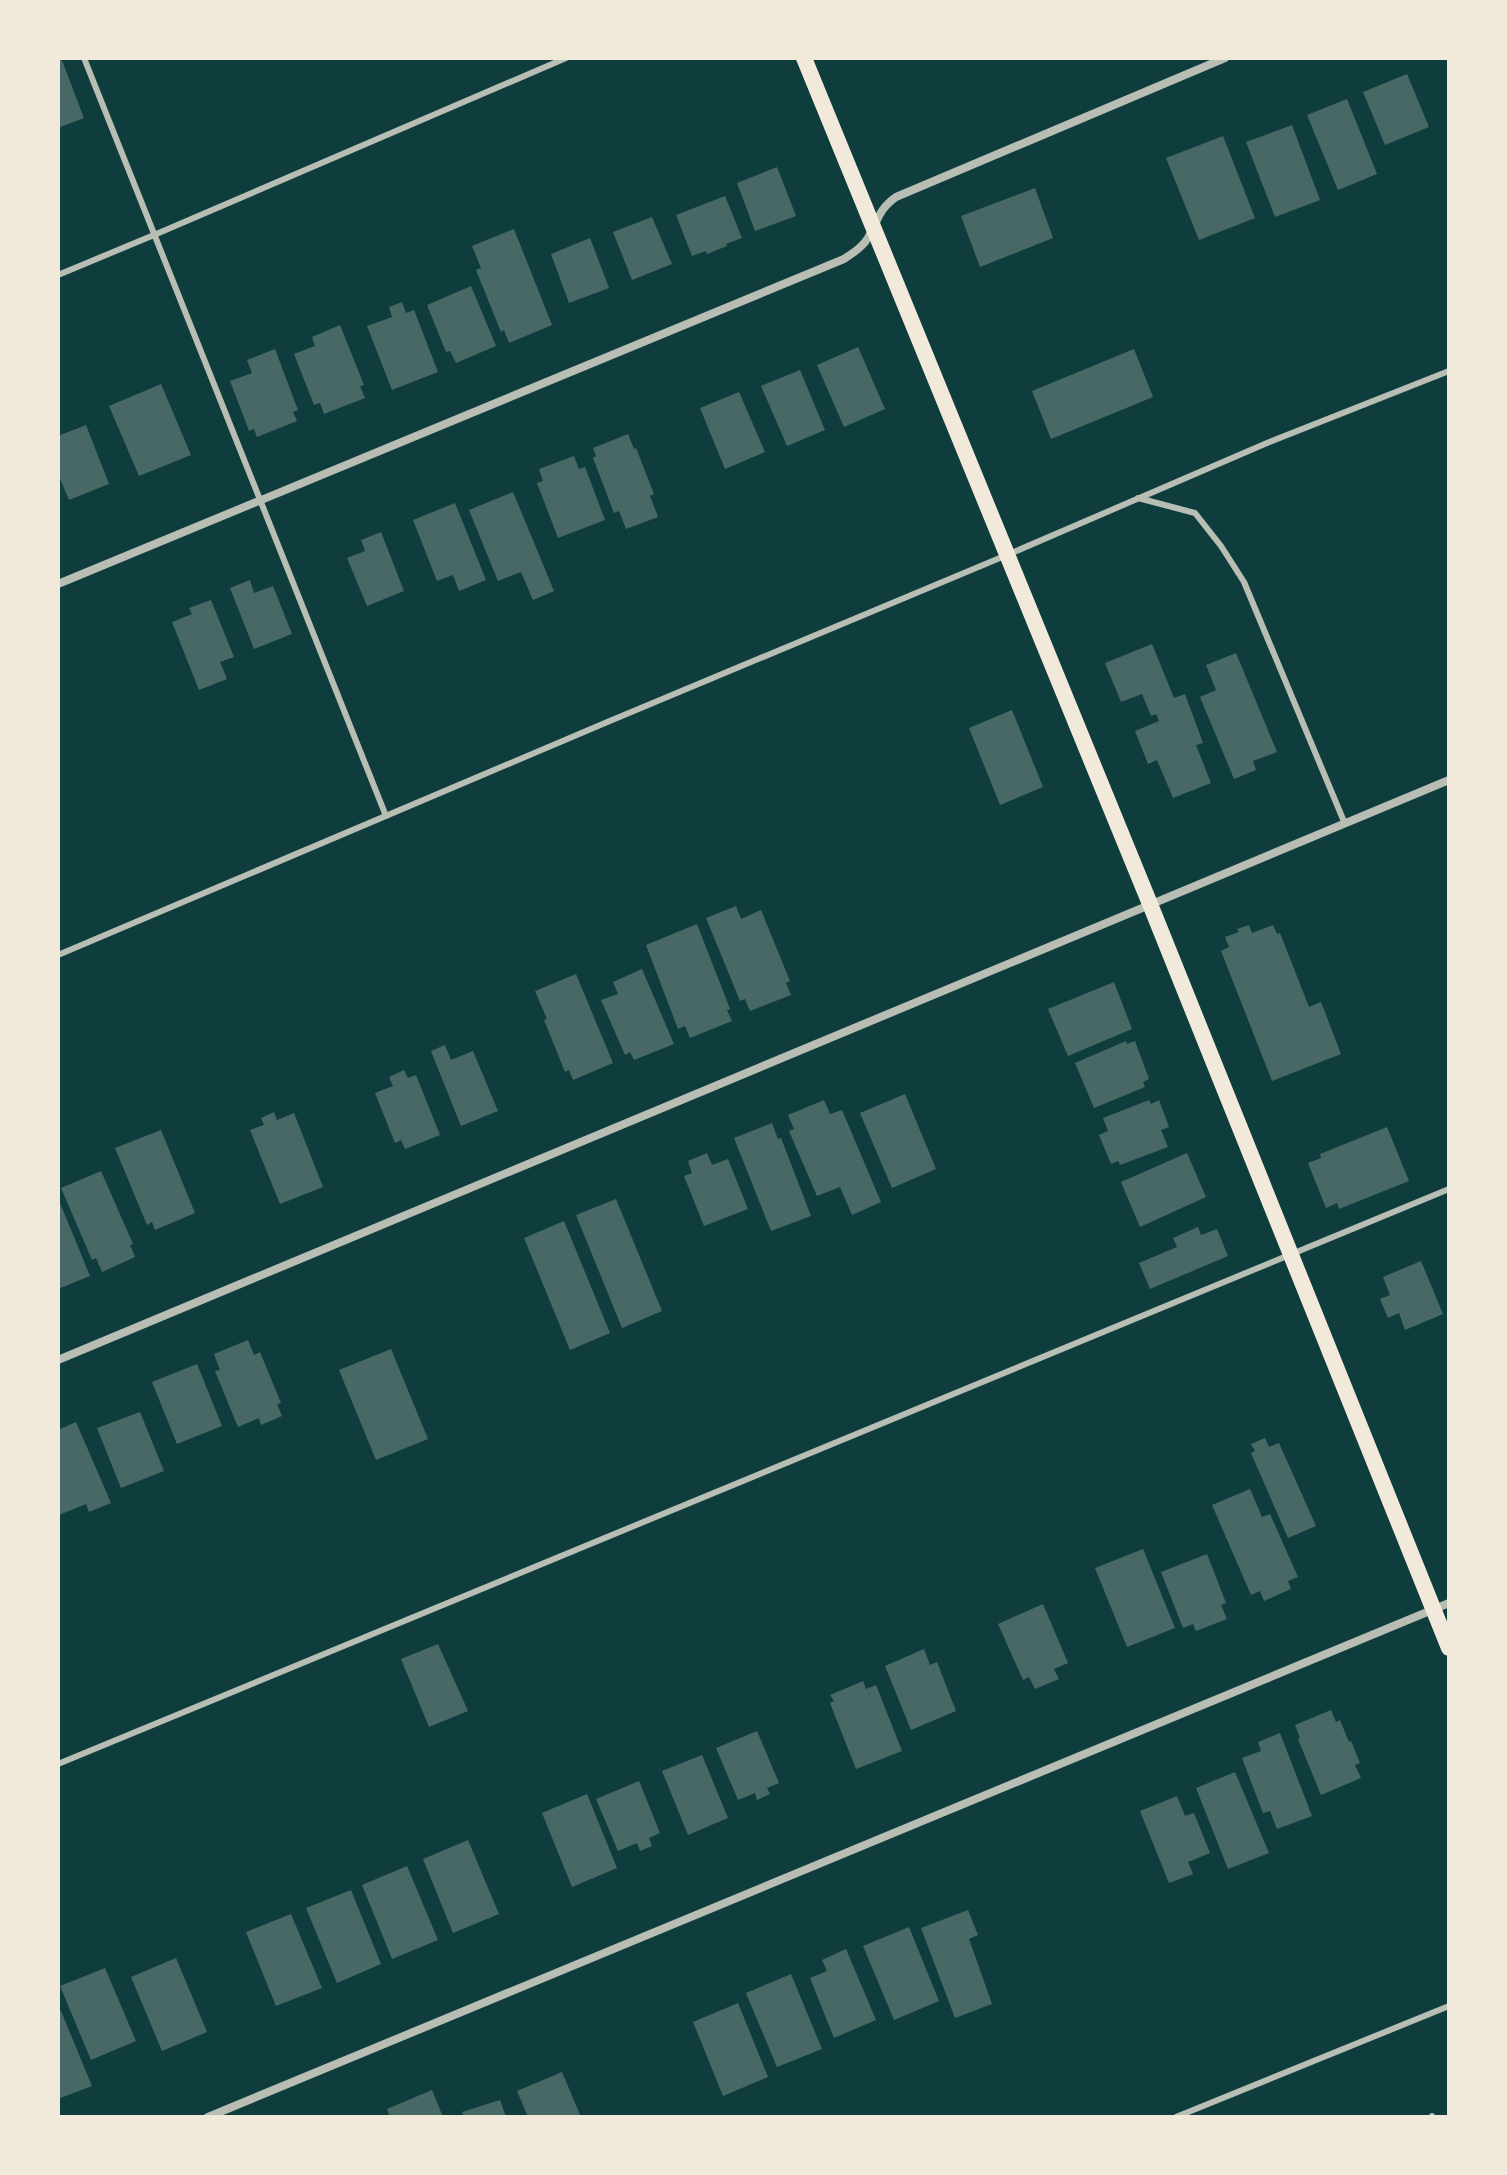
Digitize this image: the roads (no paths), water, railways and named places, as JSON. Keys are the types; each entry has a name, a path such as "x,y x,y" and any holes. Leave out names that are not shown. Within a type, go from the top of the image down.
{"main road":[{"path":"804,58 1291,1256 1441,1606 1449,1648"}],"street":[{"path":"58,584 844,259 860,248 870,235 879,213 889,202 907,192 1225,58"},
{"path":"58,1360 1449,780"},
{"path":"208,2117 1441,1606"}],"lane":[{"path":"84,58 386,816"},
{"path":"58,275 566,58"},
{"path":"58,955 1267,443 1449,371"},
{"path":"1138,498 1195,513 1244,582 1345,824"},
{"path":"58,1764 1449,1189"},
{"path":"1176,2117 1449,2006"}]}
